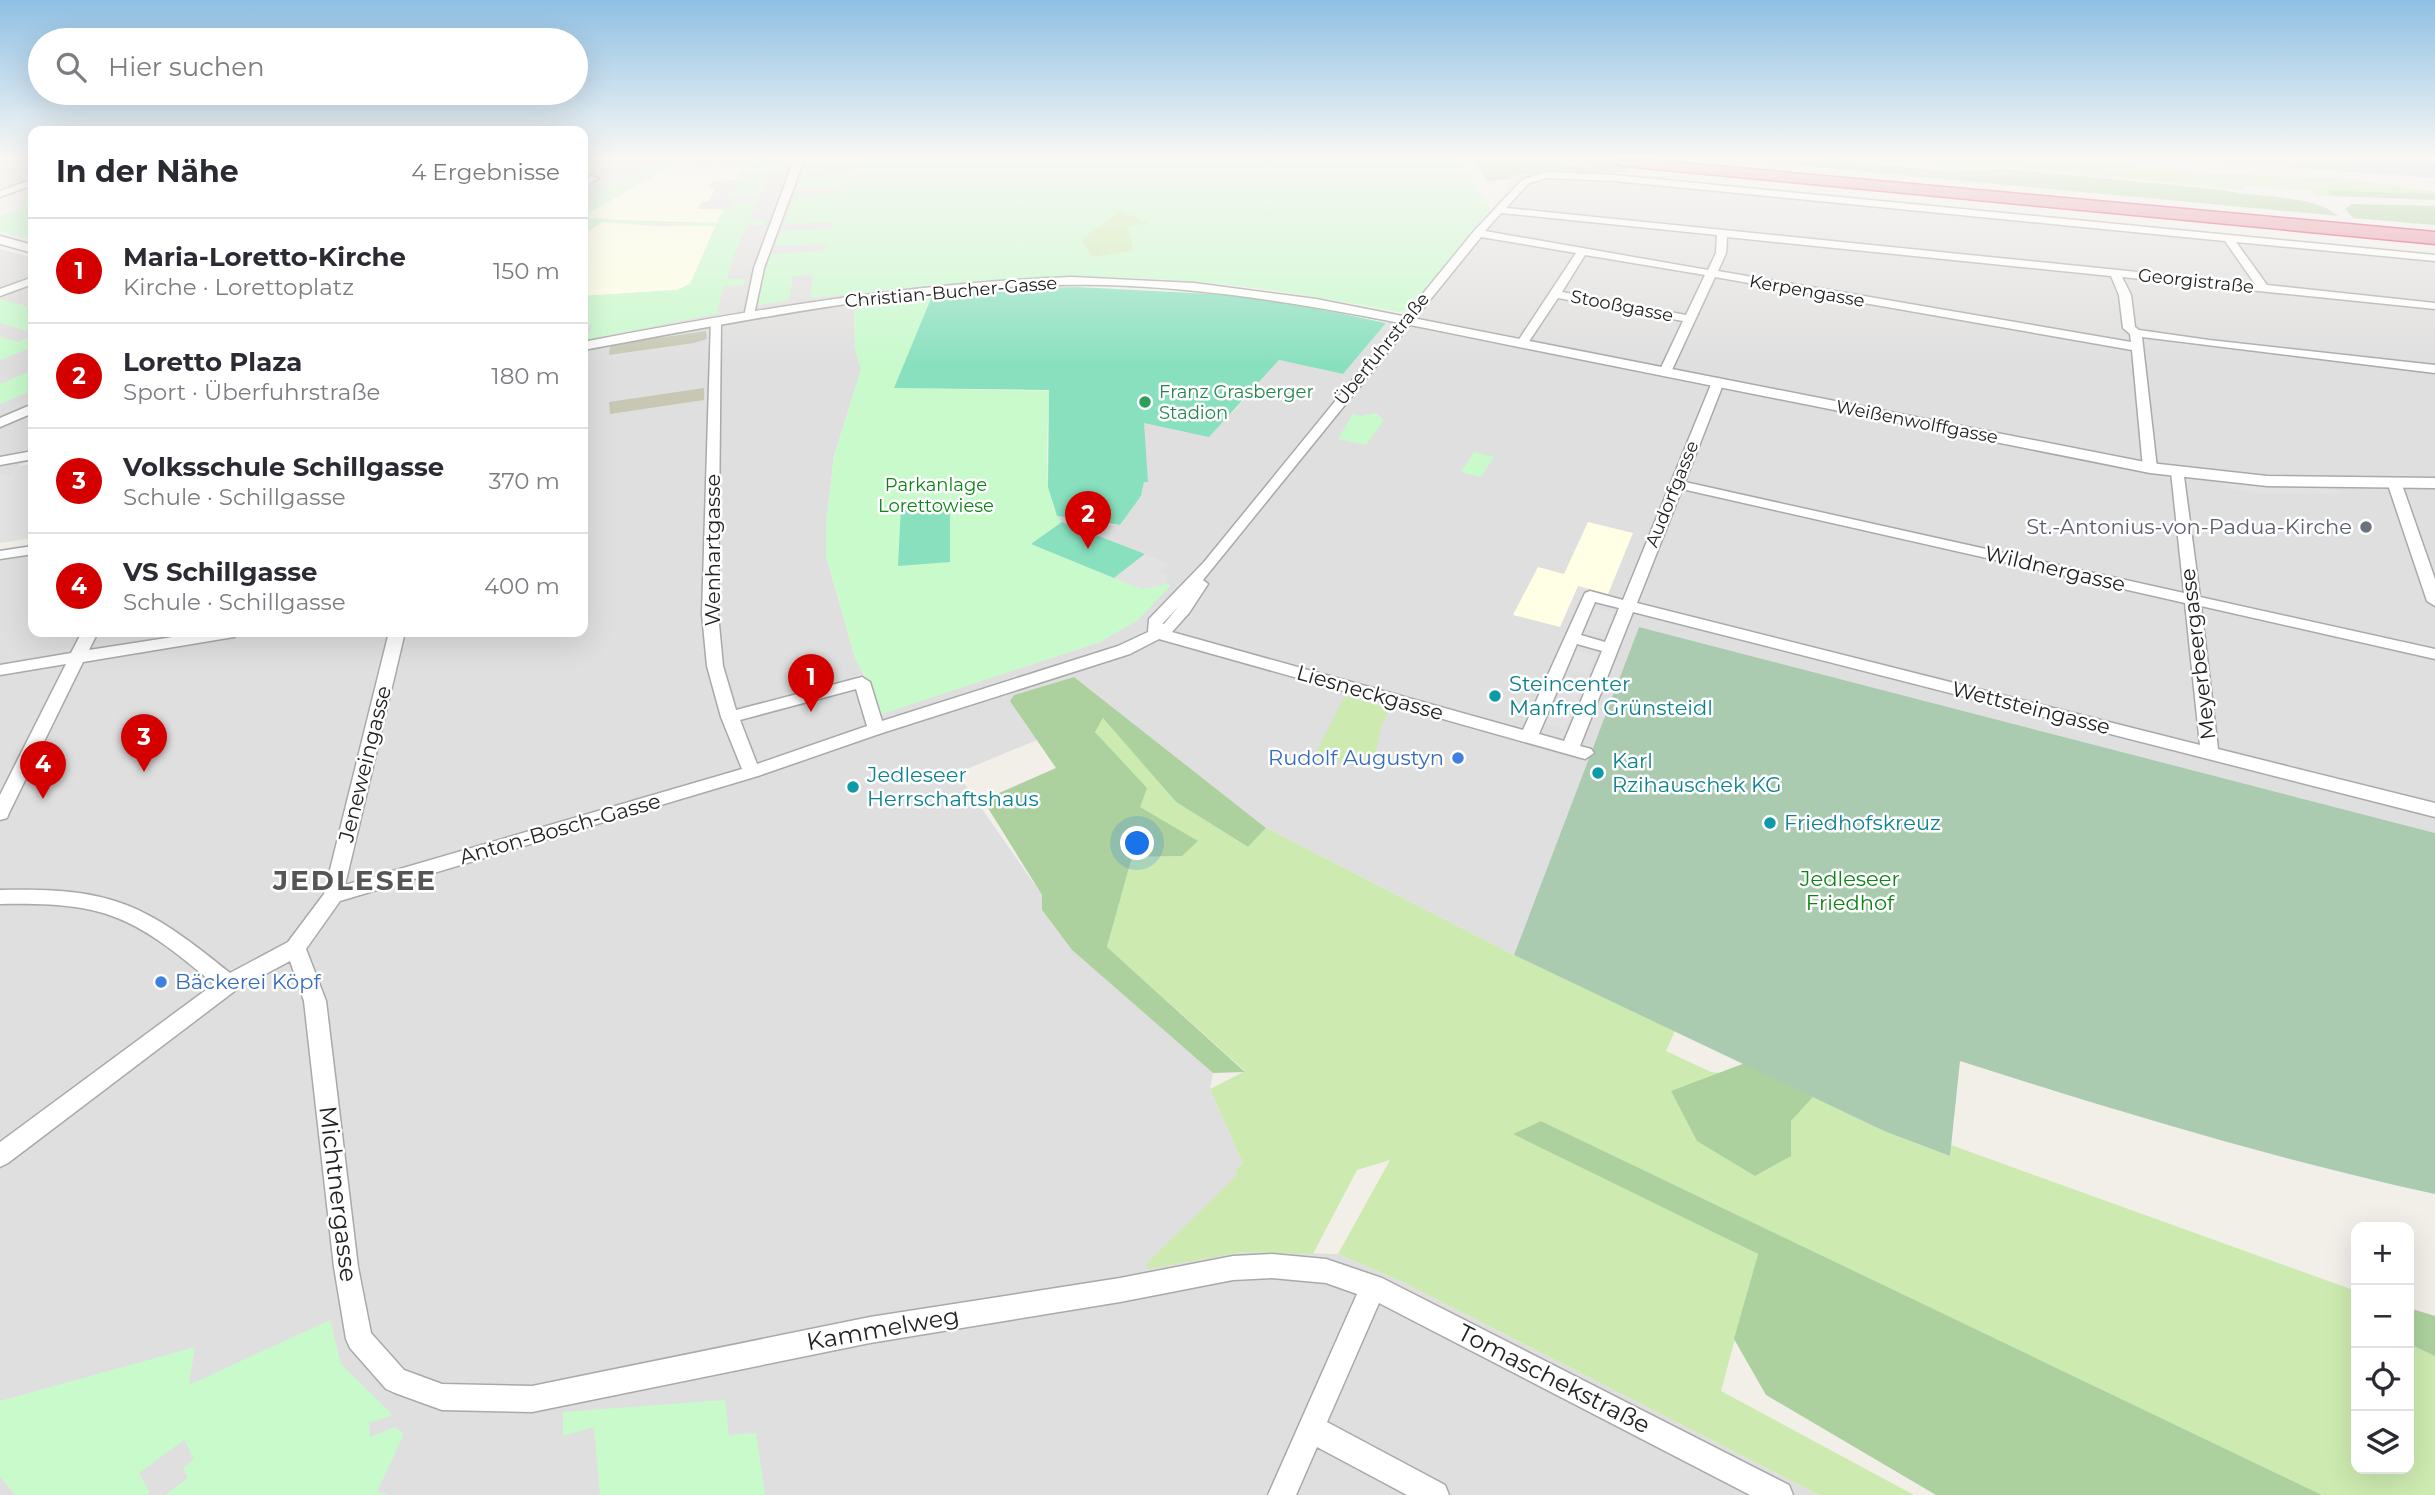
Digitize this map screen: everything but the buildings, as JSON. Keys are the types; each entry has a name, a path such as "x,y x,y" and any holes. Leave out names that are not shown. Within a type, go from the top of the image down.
{"highway":[{"path":"2317,227 2435,238"},
{"path":"2400,227 2435,230"}],"street":[{"path":"748,315 759,268 774,227"},
{"name":"Überfuhrstraße","path":"876,729 1056,674 1124,650 1170,626 1184,610 1209,565 1405,320 1483,227"},
{"name":"Georgistraße","path":"1669,227 2435,306"},
{"name":"Überfuhrstraße","path":"2113,227 2228,238"},
{"path":"1665,372 1720,253 1722,232"},
{"name":"Kerpengasse","path":"1478,233 1711,274 2136,340 2209,344 2435,369"},
{"path":"2228,238 2435,258"},
{"path":"2228,238 2263,288"},
{"path":"0,240 28,248"},
{"path":"1522,344 1582,252"},
{"path":"2115,273 2125,295 2129,328 2136,340 2150,468"},
{"name":"Christian-Bucher-Gasse","path":"588,345 748,315 934,290 1073,281 1149,283 1236,290 1405,320"},
{"path":"0,293 28,282"},
{"name":"Stooßgasse","path":"1555,294 1689,319"},
{"name":"Weißenwolffgasse","path":"1405,320 2150,468 2267,481 2435,483"},
{"name":"Wenhartgasse","path":"715,321 710,614 715,666 730,717 752,772"},
{"name":"Audorfgasse","path":"1577,751 1610,648 1718,382"},
{"path":"0,423 28,410"},
{"path":"0,461 28,455"},
{"name":"Meyerbeergasse","path":"2178,472 2210,752"},
{"path":"2394,482 2435,601"},
{"name":"Wildnergasse","path":"1676,484 2435,654"},
{"path":"0,555 28,551"},
{"path":"1529,737 1590,596 1627,606"},
{"name":"Wettsteingasse","path":"1627,606 2435,810"},
{"name":"Liesneckgasse","path":"1156,633 1577,751"},
{"path":"0,813 88,637"},
{"path":"0,670 203,637"},
{"name":"Jeneweingasse","path":"333,896 396,637"},
{"path":"1572,638 1610,648"},
{"path":"730,717 862,682 876,729"},
{"name":"Anton-Bosch-Gasse","path":"333,896 752,772 876,729"},
{"path":"0,897 50,895 112,906 163,932 229,984"},
{"path":"0,1156 229,984 295,948 333,896"},
{"name":"Michtnergasse","path":"295,948 315,1002 346,1267 359,1339 395,1380 442,1397"},
{"name":"Kammelweg","path":"442,1397 532,1399 870,1330 1120,1290 1233,1268 1272,1266 1326,1271"},
{"name":"Tomaschekstraße","path":"1326,1271 1373,1287 1779,1495"},
{"path":"1282,1495 1373,1287"},
{"path":"1312,1429 1436,1495"}],"shaded area":[{"path":"588,227 858,227 849,295 854,309 855,347 861,370 834,456 826,525 826,556 855,658 868,683 967,685 1100,642 1138,619 1170,586 1141,589 1031,544 1061,522 1057,516 1104,525 1120,525 1141,496 1144,482 1144,423 1232,413 1279,360 1343,374 1386,323 1407,311 1477,227 2136,227 2435,256 2435,833 1639,627 1514,955 1266,828 1074,677 1010,700 1037,740 957,773 1042,895 1042,910 1072,950 1213,1073 1210,1089 1243,1164 1237,1168 1238,1175 1148,1268 1243,1252 1338,1254 1405,1283 1819,1495 0,1495 0,549 28,545 28,637 588,637"},
{"path":"594,227 715,227 690,284 677,290 588,296 588,231"},
{"path":"0,249 28,257 28,277 0,288"},
{"path":"28,287 28,462 20,464 10,475 0,476 0,298"},
{"path":"706,331 707,339 694,343 609,355 610,345"},
{"path":"704,388 704,400 610,414 609,402"},
{"path":"28,465 28,539 0,543 0,476 10,475 18,466"},
{"path":"2214,480 2333,485 2341,494 2255,493 2225,487"},
{"path":"1588,522 1633,533 1608,594 1578,586 1560,627 1513,615 1538,567 1564,574"},
{"path":"1145,554 1169,564 1160,572 1170,576 1162,586 1141,589 1114,578"},
{"path":"1593,607 1614,612 1605,634 1584,628"},
{"path":"1575,650 1595,656 1587,675 1566,669"},
{"path":"1564,675 1585,681 1576,702 1555,696"},
{"path":"1553,701 1574,707 1565,729 1543,723"}],"green space":[{"path":"0,227 28,227 28,237 26,238 0,231"},
{"path":"716,227 747,227 734,254 727,279 745,279 744,285 724,286 717,310 720,313 589,339 588,332 592,324 588,325 588,296 677,290 690,284"},
{"path":"1098,227 1149,227 1134,251 1092,257 1081,239"},
{"path":"1098,227 1081,239 1092,257 1134,251 1129,227 1476,227 1407,311 1398,312 1282,292 1204,282 1126,277 982,282 810,298 813,275 793,276 789,300 753,306 771,254 824,251 826,244 774,246 781,231 832,228"},
{"name":"Franz Grasberger Stadion","path":"1077,287 1230,295 1290,303 1386,323 1343,374 1279,360 1209,437 1144,423 1148,482 1144,482 1141,496 1120,525 1057,516 1048,487 1049,390 894,388 932,296 1003,289"},
{"name":"Parkanlage Lorettowiese","path":"932,296 894,388 1049,391 1048,477 1050,494 1062,522 1032,544 1141,589 1165,583 1171,585 1138,620 1100,642 879,715 868,683 855,658 826,556 826,525 834,456 861,370 855,347 854,309 864,304"},
{"path":"0,299 28,307 28,331 0,323"},
{"path":"0,337 18,342 28,338 28,349 0,360"},
{"path":"28,372 28,392 0,404 0,384"},
{"path":"1376,413 1384,420 1366,445 1338,439 1353,414 1361,416"},
{"path":"1474,452 1494,457 1481,477 1461,472"},
{"path":"950,503 950,562 898,566 901,507"},
{"path":"1062,522 1145,554 1114,578 1031,544"},
{"name":"Jedleseer Friedhof","path":"1639,627 2435,833 2435,1194 2196,1133 1960,1061 1950,1156 1884,1131 1514,955"},
{"path":"1074,677 1266,828 1248,847 1176,802 1103,718 1095,732 1147,788 1140,807 1198,841 1182,856 1132,857 1107,947 1245,1072 1213,1073 1072,950 1042,910 1042,895 983,800 1056,768 1010,701 1014,695"},
{"path":"1345,696 1390,709 1382,724 1376,750 1364,768 1315,754"},
{"path":"1104,717 1176,802 1248,847 1266,828 1514,955 1675,1031 1666,1051 1711,1072 1720,1073 1672,1092 1791,1156 1791,1121 1813,1097 1884,1131 1950,1156 1951,1145 2351,1289 2351,1474 2414,1474 2414,1346 2435,1356 2435,1495 2322,1495 1541,1121 1514,1134 1758,1254 1721,1391 1914,1495 1819,1495 1405,1283 1338,1254 1390,1160 1357,1170 1313,1254 1243,1252 1148,1269 1146,1264 1237,1175 1236,1168 1243,1164 1210,1089 1245,1071 1107,947 1132,857 1182,856 1140,807 1095,731"},
{"path":"1745,1063 1813,1097 1791,1121 1791,1156 1755,1176 1697,1141 1671,1091"},
{"path":"1541,1121 2322,1495 1936,1495 1766,1395 1734,1339 1758,1254 1513,1134"},
{"path":"2414,1310 2435,1316 2435,1356 2414,1346"},
{"path":"330,1320 341,1364 393,1415 369,1423 370,1437 395,1427 404,1434 377,1492 388,1495 165,1495 188,1478 183,1468 194,1459 184,1440 139,1473 150,1493 147,1495 15,1495 0,1476 0,1401 195,1347 189,1385"},
{"path":"725,1400 729,1435 756,1433 765,1495 600,1495 594,1427 563,1436 563,1412"}],"place":[{"name":"Franz Grasberger Stadion","path":"1145,402"},
{"name":"St.-Antonius-von-Padua-Kirche","path":"2366,527"},
{"name":"Loretto Plaza","path":"1088,549"},
{"name":"Steincenter Manfred Grünsteidl","path":"1495,696"},
{"name":"Maria-Loretto-Kirche","path":"811,712"},
{"name":"Rudolf Augustyn","path":"1458,758"},
{"name":"Volksschule Schillgasse","path":"144,772"},
{"name":"Karl Rzihauschek KG","path":"1598,773"},
{"name":"Jedleseer Herrschaftshaus","path":"853,787"},
{"name":"VS Schillgasse","path":"43,799"},
{"name":"Friedhofskreuz","path":"1770,823"},
{"name":"Bäckerei Köpf","path":"161,982"}],"district":[{"name":"JEDLESEE","path":"355,880"}]}
